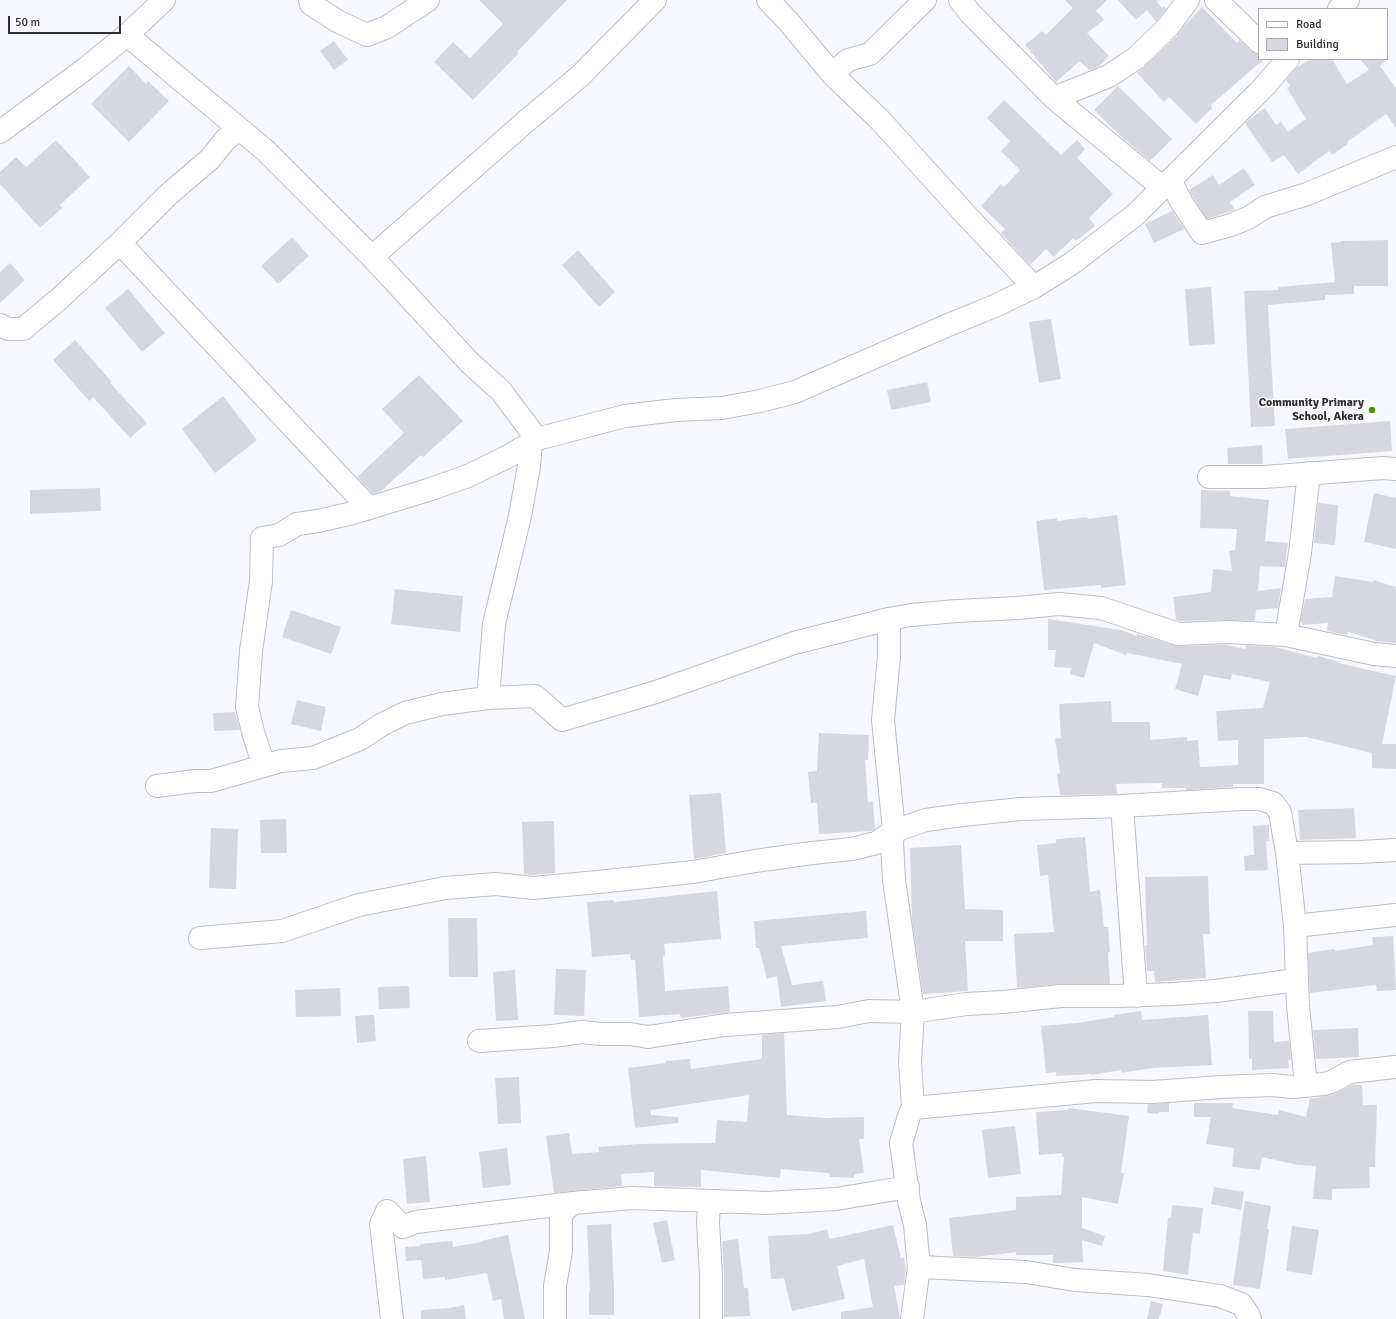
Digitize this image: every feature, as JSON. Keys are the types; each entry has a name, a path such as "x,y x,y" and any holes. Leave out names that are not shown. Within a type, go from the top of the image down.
{"street":[{"path":"0,132 85,69 127,35 164,0"},
{"path":"310,0 311,4 337,21 367,35 387,27 428,0"},
{"path":"372,257 524,123 580,76 655,0"},
{"path":"768,0 788,20 833,75 880,120 1034,287"},
{"path":"833,75 848,60 870,54 925,0"},
{"path":"960,0 970,13 1054,98 1167,184 1202,233 1231,225 1248,218 1265,207 1307,194 1396,156"},
{"path":"1054,98 1109,76 1136,58 1168,27 1188,0"},
{"path":"1216,0 1258,41"},
{"path":"1339,8 1348,0"},
{"path":"127,35 266,152 372,257 470,363 501,391 537,439"},
{"path":"264,766 247,707 251,651 261,581 262,538 279,535 297,524 318,521 369,508 468,476 509,456 537,439 626,416 676,410 722,408 795,392 997,305 1034,287 1072,264 1135,215 1262,89 1282,61"},
{"path":"0,325 8,329 23,328 59,299 120,243 169,194 210,159 226,138 240,130"},
{"path":"120,243 369,508"},
{"path":"488,698 494,624 520,516 529,466 531,443 537,439"},
{"path":"1209,477 1264,477 1383,468 1396,469"},
{"path":"1286,635 1300,553 1308,473"},
{"path":"157,786 195,781 211,781 281,761 313,758 360,739 381,725 405,713 442,704 488,698 535,696 562,720 656,692 794,643 889,619 957,611 1059,604 1101,608 1178,634 1229,632 1286,635 1374,654 1396,656"},
{"path":"889,619 890,656 883,720 894,831 892,842 894,880 913,1012 910,1062 913,1108 910,1113 901,1144 909,1202 915,1226 919,1267 912,1319"},
{"path":"200,938 282,931 359,905 445,888 496,884 533,888 598,882 693,872 755,861 852,849 876,843 894,831 926,820 962,815 1022,809 1122,806 1259,799 1273,803 1280,812 1287,853 1295,926 1296,980 1306,1085"},
{"path":"1122,806 1136,996"},
{"path":"1287,853 1396,850"},
{"path":"1295,926 1396,915"},
{"path":"479,1041 553,1036 582,1032 601,1034 630,1034 648,1037 725,1026 838,1017 869,1011 913,1012 966,1004 1061,996 1136,996 1216,991 1296,980"},
{"path":"913,1108 1096,1091 1153,1092 1272,1085 1292,1087 1324,1084 1350,1072 1396,1067"},
{"path":"392,1319 381,1224 386,1211 403,1227 416,1222 573,1202 632,1198 767,1203 836,1199 908,1188"},
{"path":"555,1319 555,1286 561,1251 561,1213 573,1202"},
{"path":"711,1319 711,1275 708,1223 709,1202 726,1202"},
{"path":"919,1267 1026,1272 1075,1280 1148,1284 1220,1296 1241,1304 1250,1319"}],"building":[{"path":"479,0 567,0 517,52 518,54 473,100 434,62 453,42 470,58 503,24"},
{"path":"1065,0 1107,0 1096,11 1104,20 1087,33 1109,56 1098,67 1089,70 1080,61 1056,82 1025,45 1042,31 1046,35 1073,8"},
{"path":"1118,0 1158,0 1156,1 1162,8 1164,6 1166,9 1156,22 1147,10 1136,20"},
{"path":"1202,7 1237,43 1239,40 1251,51 1258,54 1258,60 1263,60 1211,105 1212,108 1196,124 1169,97 1164,102 1137,73 1177,36"},
{"path":"334,41 348,60 334,70 320,51"},
{"path":"1309,60 1333,60 1347,84 1369,70 1361,60 1387,60 1380,66 1396,88 1396,128 1386,114 1347,142 1348,144 1332,155 1329,151 1298,174 1284,155 1272,162 1245,123 1265,108 1276,125 1281,122 1288,132 1306,119 1287,88 1290,86 1286,80 1297,67"},
{"path":"129,66 146,84 148,81 169,101 129,142 91,104"},
{"path":"1118,86 1172,139 1150,161 1125,140 1094,110"},
{"path":"1004,100 1061,155 1077,140 1085,149 1077,158 1113,194 1089,218 1095,226 1076,241 1073,238 1054,257 1046,249 1030,265 1001,233 1005,229 981,206 1001,184 1004,187 1020,170 1001,151 1010,141 987,118"},
{"path":"56,140 90,177 60,205 62,208 40,228 0,184 0,172 16,157 26,167"},
{"path":"1244,168 1255,185 1230,202 1235,210 1207,219 1189,190 1213,175 1219,185"},
{"path":"1172,211 1184,229 1154,243 1145,224"},
{"path":"292,237 309,256 278,284 261,266"},
{"path":"1388,240 1388,286 1354,286 1354,294 1325,295 1325,300 1268,305 1275,426 1251,427 1244,291 1279,290 1278,287 1335,282 1331,243 1341,241"},
{"path":"578,250 615,292 599,307 562,265"},
{"path":"10,263 25,280 0,303 0,272"},
{"path":"1211,287 1215,344 1189,346 1185,289"},
{"path":"128,289 165,333 142,352 105,308"},
{"path":"1051,319 1061,379 1039,383 1029,322"},
{"path":"75,340 111,381 110,383 147,423 130,438 93,397 89,401 53,360"},
{"path":"419,375 463,421 423,457 421,455 381,491 373,494 357,477 404,433 382,409"},
{"path":"927,382 931,402 891,410 887,390"},
{"path":"223,396 257,440 215,473 182,429"},
{"path":"1390,421 1392,451 1288,459 1285,429"},
{"path":"1262,445 1263,464 1228,464 1227,448"},
{"path":"100,488 101,511 30,514 30,490"},
{"path":"1201,490 1230,491 1230,496 1269,500 1265,541 1288,543 1285,567 1260,566 1258,591 1281,588 1278,608 1256,610 1255,621 1176,620 1173,597 1211,592 1213,569 1232,571 1229,551 1235,550 1237,529 1200,528"},
{"path":"1374,493 1396,498 1396,549 1364,542"},
{"path":"1318,503 1338,505 1335,545 1314,543"},
{"path":"1117,515 1126,585 1101,588 1101,585 1044,590 1036,521 1057,518 1057,521 1087,517 1088,519"},
{"path":"1335,576 1373,582 1373,580 1396,587 1396,643 1375,641 1348,632 1347,635 1327,631 1328,623 1302,625 1301,620 1305,599 1332,597"},
{"path":"395,589 463,596 460,632 391,624"},
{"path":"291,610 341,627 331,654 282,637"},
{"path":"1048,619 1121,630 1137,636 1137,634 1178,646 1226,645 1245,649 1246,645 1275,647 1317,658 1318,656 1339,662 1338,663 1396,676 1382,744 1396,744 1396,769 1372,768 1372,753 1306,737 1264,739 1264,784 1233,784 1233,787 1186,790 1186,788 1162,788 1162,783 1116,784 1117,794 1060,795 1057,774 1060,773 1055,739 1061,738 1059,704 1111,701 1112,722 1150,722 1150,740 1187,737 1187,741 1198,740 1200,767 1238,765 1238,740 1218,741 1216,711 1263,708 1270,682 1232,674 1231,680 1204,675 1198,696 1175,689 1182,664 1127,653 1126,655 1094,643 1084,678 1070,674 1072,668 1054,667 1056,650 1048,650"},
{"path":"297,700 326,707 321,731 291,724"},
{"path":"235,712 240,730 214,731 213,713"},
{"path":"819,733 869,735 868,760 865,760 868,802 873,801 875,829 871,831 819,834 817,803 811,803 808,772 817,771"},
{"path":"721,793 726,853 694,859 689,795"},
{"path":"1354,808 1356,838 1300,840 1298,810"},
{"path":"286,819 287,853 261,853 260,820"},
{"path":"554,821 555,873 533,875 524,874 522,822"},
{"path":"1269,825 1269,841 1266,841 1268,870 1245,871 1244,856 1254,855 1253,826"},
{"path":"211,828 238,829 236,889 209,888"},
{"path":"1085,837 1090,892 1100,890 1104,927 1108,927 1110,984 1061,984 1017,988 1014,934 1054,932 1048,875 1040,876 1037,845 1056,843 1056,839"},
{"path":"961,845 965,909 1003,910 1003,941 965,941 968,991 923,994 912,920 910,848"},
{"path":"1208,876 1210,934 1203,934 1206,978 1155,982 1154,971 1147,971 1145,945 1147,945 1145,877"},
{"path":"717,891 721,939 664,944 665,956 663,957 665,991 728,986 730,1012 681,1018 680,1014 639,1017 635,960 631,960 630,954 592,957 587,902 614,900 614,902"},
{"path":"866,911 868,938 781,946 792,985 823,981 826,1001 781,1007 777,976 767,979 759,948 756,948 754,921"},
{"path":"448,918 477,918 478,977 449,977"},
{"path":"1393,936 1396,990 1377,991 1376,985 1310,993 1308,953 1335,949 1335,951 1373,945 1372,937"},
{"path":"556,969 586,970 584,1016 554,1015"},
{"path":"515,970 518,1020 496,1021 493,972"},
{"path":"409,986 410,1008 379,1009 378,987"},
{"path":"340,988 341,1016 296,1017 295,990"},
{"path":"1141,1011 1142,1020 1208,1015 1212,1065 1153,1068 1121,1073 1121,1070 1091,1075 1056,1076 1056,1072 1046,1073 1041,1026 1077,1023 1114,1017 1113,1015"},
{"path":"1248,1011 1273,1011 1274,1042 1289,1041 1291,1060 1288,1060 1289,1068 1252,1070 1252,1059 1249,1059"},
{"path":"374,1015 376,1041 357,1043 355,1016"},
{"path":"1358,1028 1359,1057 1316,1059 1313,1030"},
{"path":"784,1033 787,1115 826,1118 864,1117 864,1139 859,1139 864,1173 854,1174 854,1178 830,1177 829,1173 781,1169 780,1178 701,1170 701,1187 654,1186 654,1172 621,1174 622,1186 554,1193 546,1136 569,1133 572,1154 599,1152 598,1147 639,1144 715,1143 717,1120 747,1122 749,1095 651,1110 651,1115 678,1117 678,1123 635,1128 628,1068 666,1063 666,1061 690,1059 691,1069 762,1059 762,1035"},
{"path":"519,1077 521,1123 498,1124 495,1078"},
{"path":"1352,1085 1362,1085 1363,1105 1377,1105 1375,1167 1369,1167 1370,1188 1332,1189 1332,1200 1313,1199 1316,1166 1298,1165 1262,1157 1260,1170 1232,1167 1234,1148 1206,1144 1211,1117 1194,1117 1194,1103 1233,1103 1232,1108 1278,1115 1279,1110 1306,1117 1310,1098 1334,1094"},
{"path":"1169,1103 1169,1112 1159,1112 1159,1114 1147,1113 1148,1104"},
{"path":"1069,1108 1129,1116 1121,1173 1124,1173 1118,1204 1082,1197 1082,1228 1105,1236 1102,1246 1082,1240 1083,1262 1053,1263 1053,1255 1016,1255 1016,1252 976,1257 953,1256 949,1218 1016,1210 1016,1197 1061,1195 1064,1157 1062,1157 1062,1153 1039,1155 1036,1112 1068,1110"},
{"path":"1015,1126 1021,1174 988,1178 982,1130"},
{"path":"507,1148 511,1185 483,1188 479,1152"},
{"path":"426,1156 430,1202 407,1204 403,1159"},
{"path":"1214,1187 1244,1192 1241,1210 1211,1204"},
{"path":"1245,1201 1271,1206 1260,1289 1233,1285"},
{"path":"1172,1205 1203,1208 1200,1234 1193,1233 1188,1275 1163,1271 1168,1218 1171,1218"},
{"path":"667,1220 675,1260 662,1263 653,1223"},
{"path":"611,1224 614,1315 589,1315 590,1292 587,1225"},
{"path":"893,1225 901,1258 904,1257 906,1269 904,1285 894,1286 900,1319 841,1319 841,1312 873,1307 864,1259 837,1266 845,1299 792,1311 784,1278 771,1279 768,1236 809,1234 827,1229 830,1239"},
{"path":"1292,1226 1319,1230 1312,1275 1286,1271"},
{"path":"508,1235 525,1319 504,1319 501,1299 493,1301 487,1273 445,1280 445,1277 423,1279 421,1260 406,1261 405,1247 452,1241 453,1247"},
{"path":"738,1239 744,1288 748,1288 750,1316 724,1317 722,1241"},
{"path":"1151,1301 1163,1304 1159,1319 1147,1319"},
{"path":"464,1305 466,1319 421,1319 421,1310 450,1308"}],"place":[{"name":"Community Primary School, Akera","path":"1372,410"}]}
